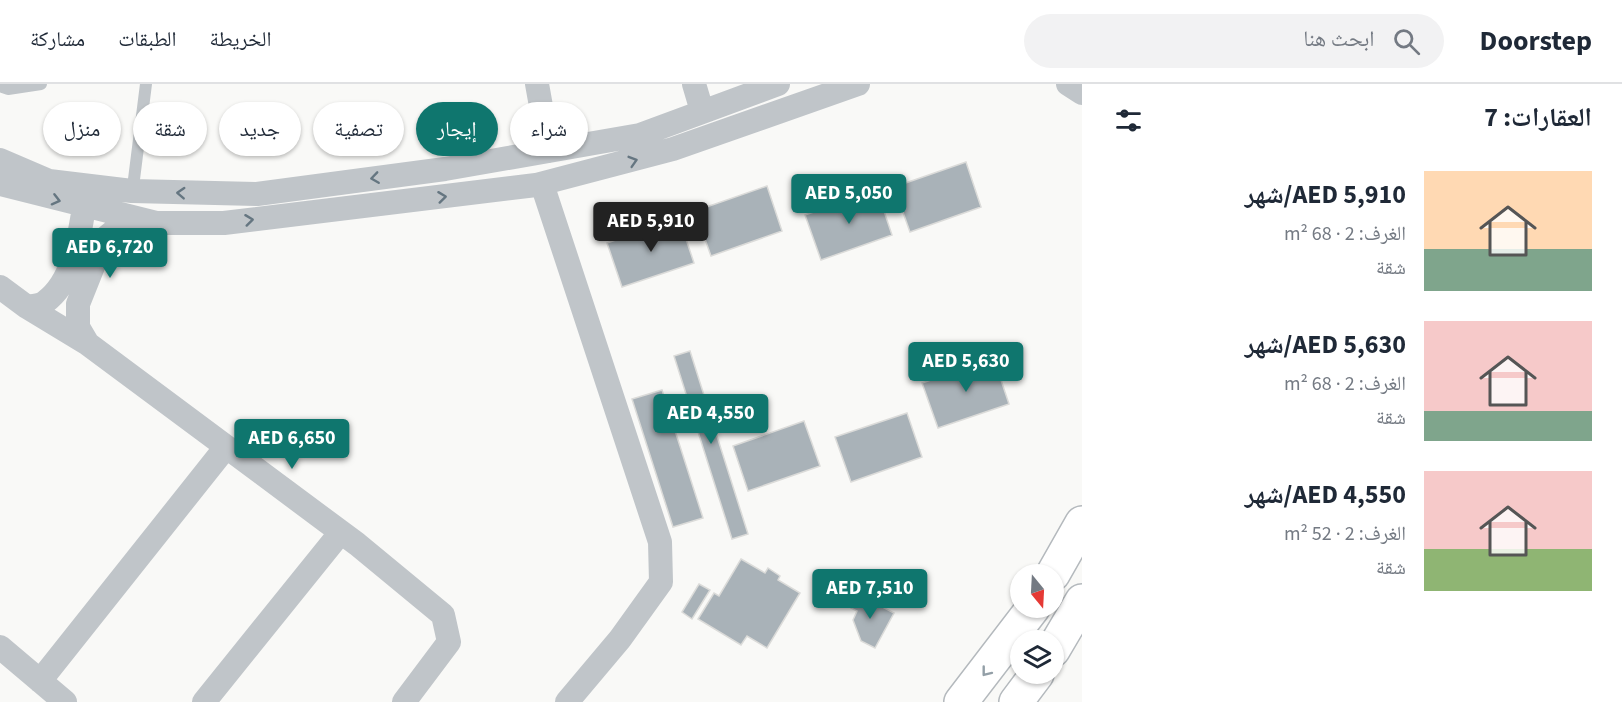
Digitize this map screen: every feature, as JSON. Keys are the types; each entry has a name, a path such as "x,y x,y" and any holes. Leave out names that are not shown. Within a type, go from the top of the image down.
{"main road":[{"path":"1059,564 1082,523"},
{"path":"1064,631 1082,601"},
{"path":"961,702 1025,618"},
{"path":"1016,702 1030,684"}],"street":[{"path":"537,84 540,102"},
{"path":"694,84 702,111"},
{"path":"588,144 640,135 702,111 743,89 778,84"},
{"path":"0,184 84,207 156,223 224,223 542,184 674,149 858,84"},
{"path":"1068,84 1082,93"},
{"path":"0,160 49,181 132,191 257,194 445,169 520,156"},
{"path":"542,184 660,542 661,582 620,639 567,702"},
{"path":"27,307 44,303 62,283 78,246 84,207"},
{"path":"88,344 78,327 78,304 104,239 130,217"},
{"path":"0,287 27,307 88,344 341,532 443,615 449,642 404,702"},
{"path":"40,681 226,447"},
{"path":"204,702 341,532"},
{"path":"0,647 65,702"}],"lane":[{"path":"0,86 8,89 41,84"},
{"path":"130,217 146,84"}],"building":[{"path":"966,162 981,207 910,232 894,187"},
{"path":"767,186 782,231 711,256 695,211"},
{"path":"877,190 892,235 821,260 805,215"},
{"path":"679,218 694,263 622,287 607,243"},
{"path":"690,351 748,534 732,539 674,356"},
{"path":"994,359 1009,404 938,428 922,383"},
{"path":"662,390 703,518 673,527 632,399"},
{"path":"907,413 922,457 851,482 835,437"},
{"path":"804,421 820,466 748,491 733,446"},
{"path":"741,559 765,573 768,568 780,576 778,580 800,593 767,648 747,636 741,645 698,619 714,593 719,596"},
{"path":"699,584 710,590 692,619 682,612"},
{"path":"858,594 894,613 875,648 861,641 853,620 857,611 851,608"}]}
